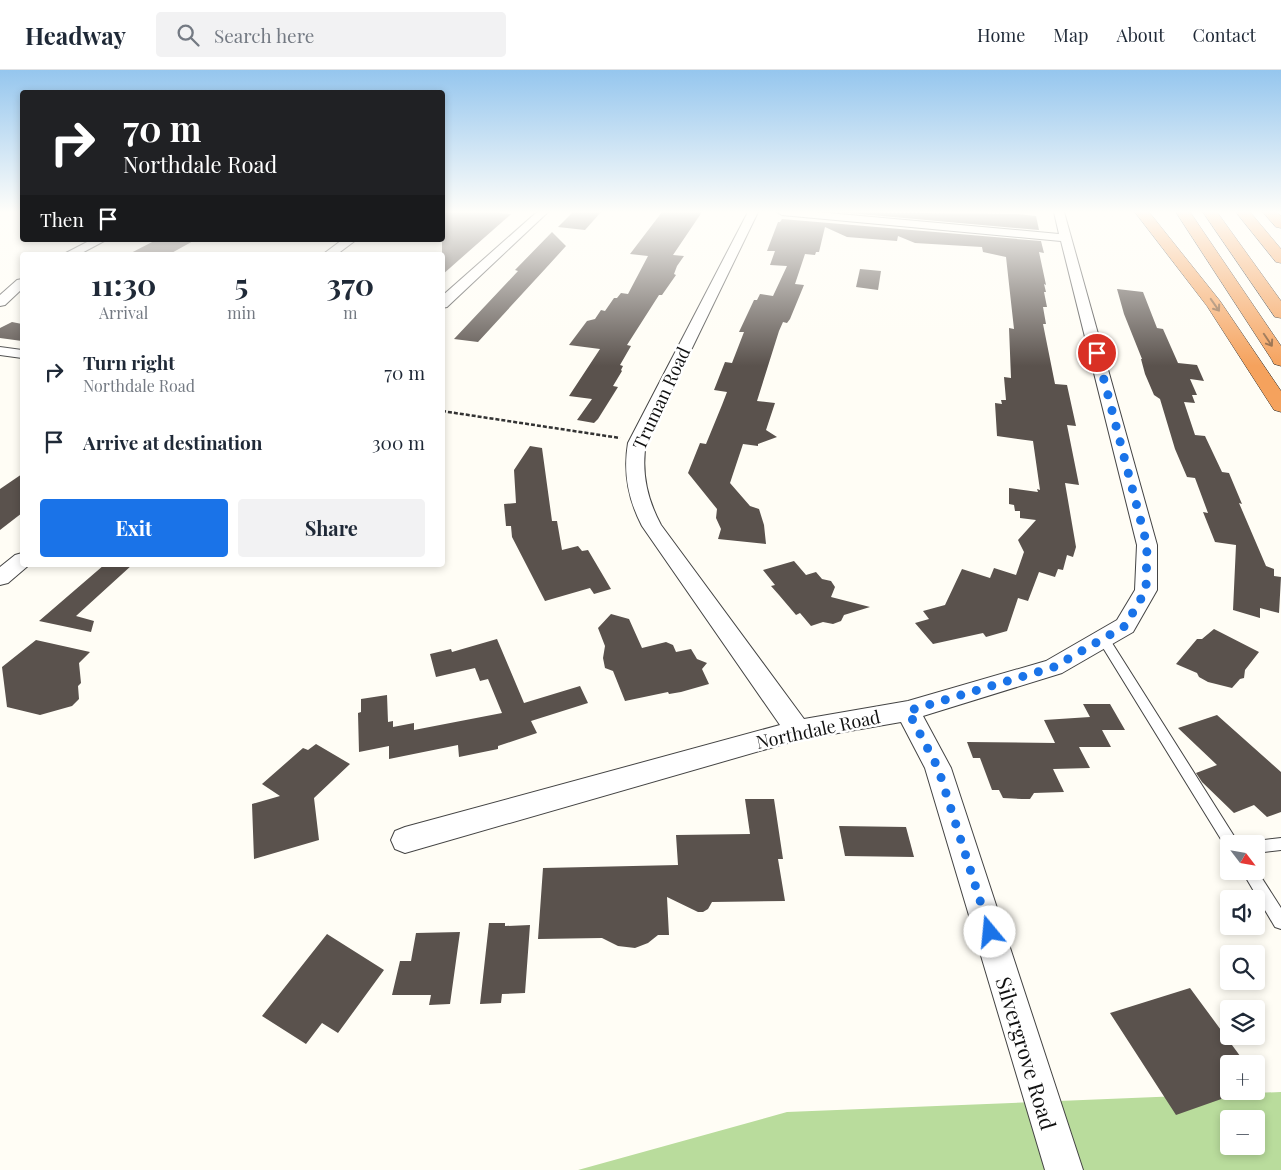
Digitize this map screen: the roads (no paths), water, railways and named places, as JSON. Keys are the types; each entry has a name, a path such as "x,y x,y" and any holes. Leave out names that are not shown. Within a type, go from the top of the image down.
{"highway":[{"path":"1182,263 1214,304 1281,406"},
{"path":"1217,263 1281,360"},
{"path":"1246,263 1281,313"}],"street":[{"path":"445,301 487,263"},
{"name":"Truman Road","path":"727,263 638,441 634,456 638,495 644,513 652,526 798,730"},
{"name":"Northdale Road","path":"405,840 798,730 908,711 1054,667 1125,626 1146,590 1147,545 1073,263"},
{"path":"0,302 20,285"},
{"path":"0,351 20,354"},
{"path":"0,578 20,562"},
{"name":"Silvergrove Road","path":"908,711 938,768 1064,1170"}],"lane":[{"path":"1103,638 1226,835"},
{"path":"1265,846 1281,844"},
{"path":"1255,880 1281,922"}]}
